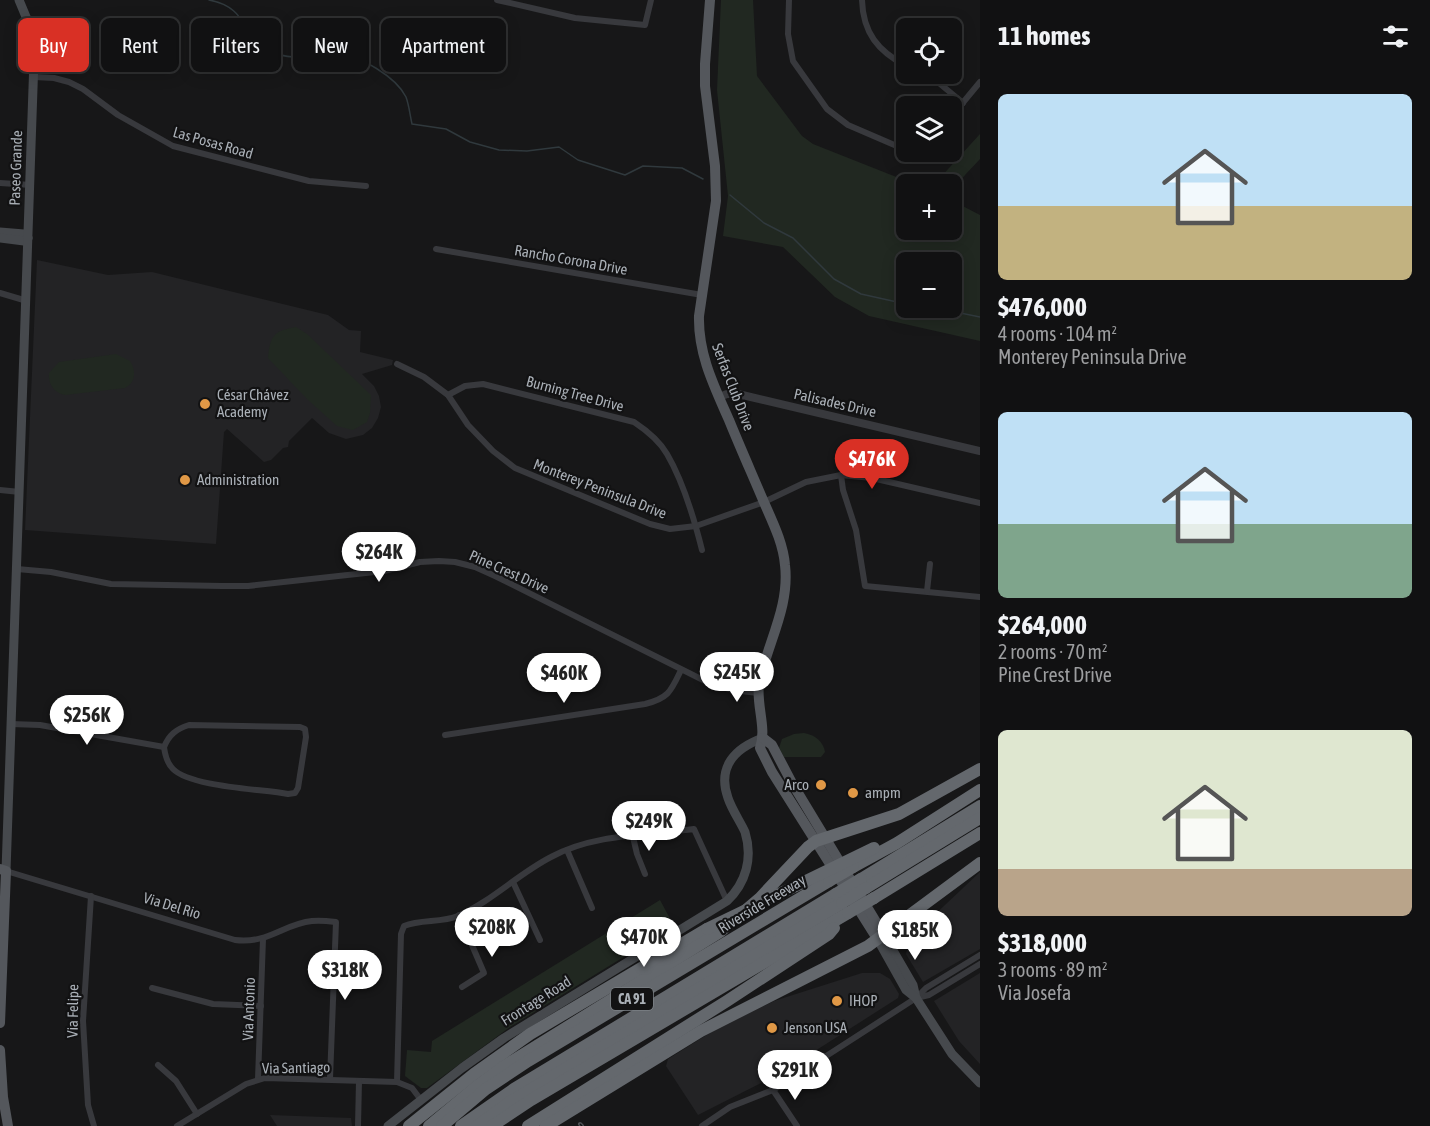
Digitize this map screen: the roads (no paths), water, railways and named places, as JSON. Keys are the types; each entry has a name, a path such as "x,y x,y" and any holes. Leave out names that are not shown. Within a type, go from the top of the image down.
{"highway":[{"path":"429,1126 503,1067 720,932 754,904 808,847 821,840 899,814 980,769"},
{"name":"Riverside Freeway","path":"442,1126 486,1089 528,1061 829,881 897,843 980,790"},
{"path":"477,1126 550,1077 843,906 980,806"},
{"path":"867,888 980,819"},
{"name":"CA 91","path":"492,1126 843,906 867,888 980,833"},
{"path":"409,1126 474,1074 530,1034 706,929 874,848 897,843"},
{"path":"546,1126 701,1031 826,969 881,938 980,863"},
{"path":"528,1126 829,934 843,906"},
{"path":"461,1126 513,1089 843,906"}],"main road":[{"name":"Paseo Grande","path":"0,1023 3,870 21,492 34,77 33,43 29,24 19,0"},
{"name":"Serfas Club Drive","path":"710,0 705,86 715,166 716,201 699,326 702,350 719,397 782,548 786,582 783,608 766,659 758,693 763,738"},
{"path":"0,232 24,234 28,238 24,241 0,238"},
{"path":"763,738 772,745 821,840 881,938 906,990 916,998 951,1054 980,1083"},
{"name":"Frontage Road","path":"388,1126 504,1038 727,901 740,887 748,863 748,848 744,832 728,798 725,786 727,771 731,759 740,749 763,738"},
{"path":"0,1050 3,1097 8,1126"}],"street":[{"path":"497,0 575,18 645,25 651,0"},
{"path":"789,0 788,33 793,61 827,109 848,125 896,146"},
{"path":"862,0 867,30 884,52 896,60"},
{"name":"Las Posas Road","path":"34,77 54,78 69,82 144,130 184,149 309,181 366,186"},
{"path":"940,84 963,103 980,81"},
{"path":"0,183 31,185"},
{"name":"Rancho Corona Drive","path":"436,249 702,295"},
{"path":"0,293 27,301"},
{"path":"397,364 424,377 448,395"},
{"name":"Burning Tree Drive","path":"448,395 465,386 483,384 634,422 649,432 667,452 696,526 702,550"},
{"name":"Palisades Drive","path":"719,397 738,394 980,451"},
{"name":"Monterey Peninsula Drive","path":"448,395 468,425 493,451 515,468 650,524 670,529 696,526 764,502 806,482 841,475 872,478 980,503"},
{"path":"841,475 843,490 856,530 865,586 980,597"},
{"path":"0,490 21,492"},
{"name":"Pine Crest Drive","path":"17,569 42,570 111,584 239,586 384,571 420,562 455,562 475,567 495,576 719,687 758,693"},
{"path":"927,591 930,564"},
{"path":"445,735 662,700 670,693 681,670"},
{"path":"11,724 40,725 164,747"},
{"path":"189,725 300,727 305,729 306,737 298,788 295,793 288,794 222,785 182,775 169,765 164,747 174,732 189,725"},
{"path":"421,1100 412,1088 397,1082 401,934 404,926 459,915 474,908 550,857 567,850 599,841 694,829 727,901"},
{"path":"633,837 645,874"},
{"path":"567,850 592,908"},
{"name":"Via Del Rio","path":"3,870 235,940 264,939 312,921 336,922 330,1079"},
{"path":"513,882 540,940"},
{"name":"Via Felipe","path":"91,896 83,1021 88,1105 94,1126"},
{"path":"459,915 484,973 462,987"},
{"name":"Via Antonio","path":"258,1079 264,939"},
{"path":"702,1126 741,1102 773,1090 916,998 926,988 980,955"},
{"path":"916,998 929,995 980,964"},
{"path":"152,988 213,1004 261,1006"},
{"path":"158,1065 176,1081 197,1114"},
{"name":"Via Santiago","path":"177,1126 258,1079 397,1082"},
{"path":"358,1126 359,1081"},
{"path":"773,1090 797,1126"}],"waterway":[{"path":"209,0 231,9 254,38 270,51 295,57 347,56 377,68 401,89 406,97 412,124 446,129 470,142 499,150 527,151 559,147 578,160 625,175 643,166 682,168 703,179"},
{"path":"730,195 764,223 793,238 834,279 861,294 896,302"},
{"path":"962,313 980,317"}],"place":[{"name":"César Chávez Academy","path":"205,404"},
{"name":"Administration","path":"185,480"},
{"name":"Arco","path":"821,785"},
{"name":"ampm","path":"853,793"},
{"name":"IHOP","path":"837,1001"},
{"name":"Jenson USA","path":"772,1028"}]}
